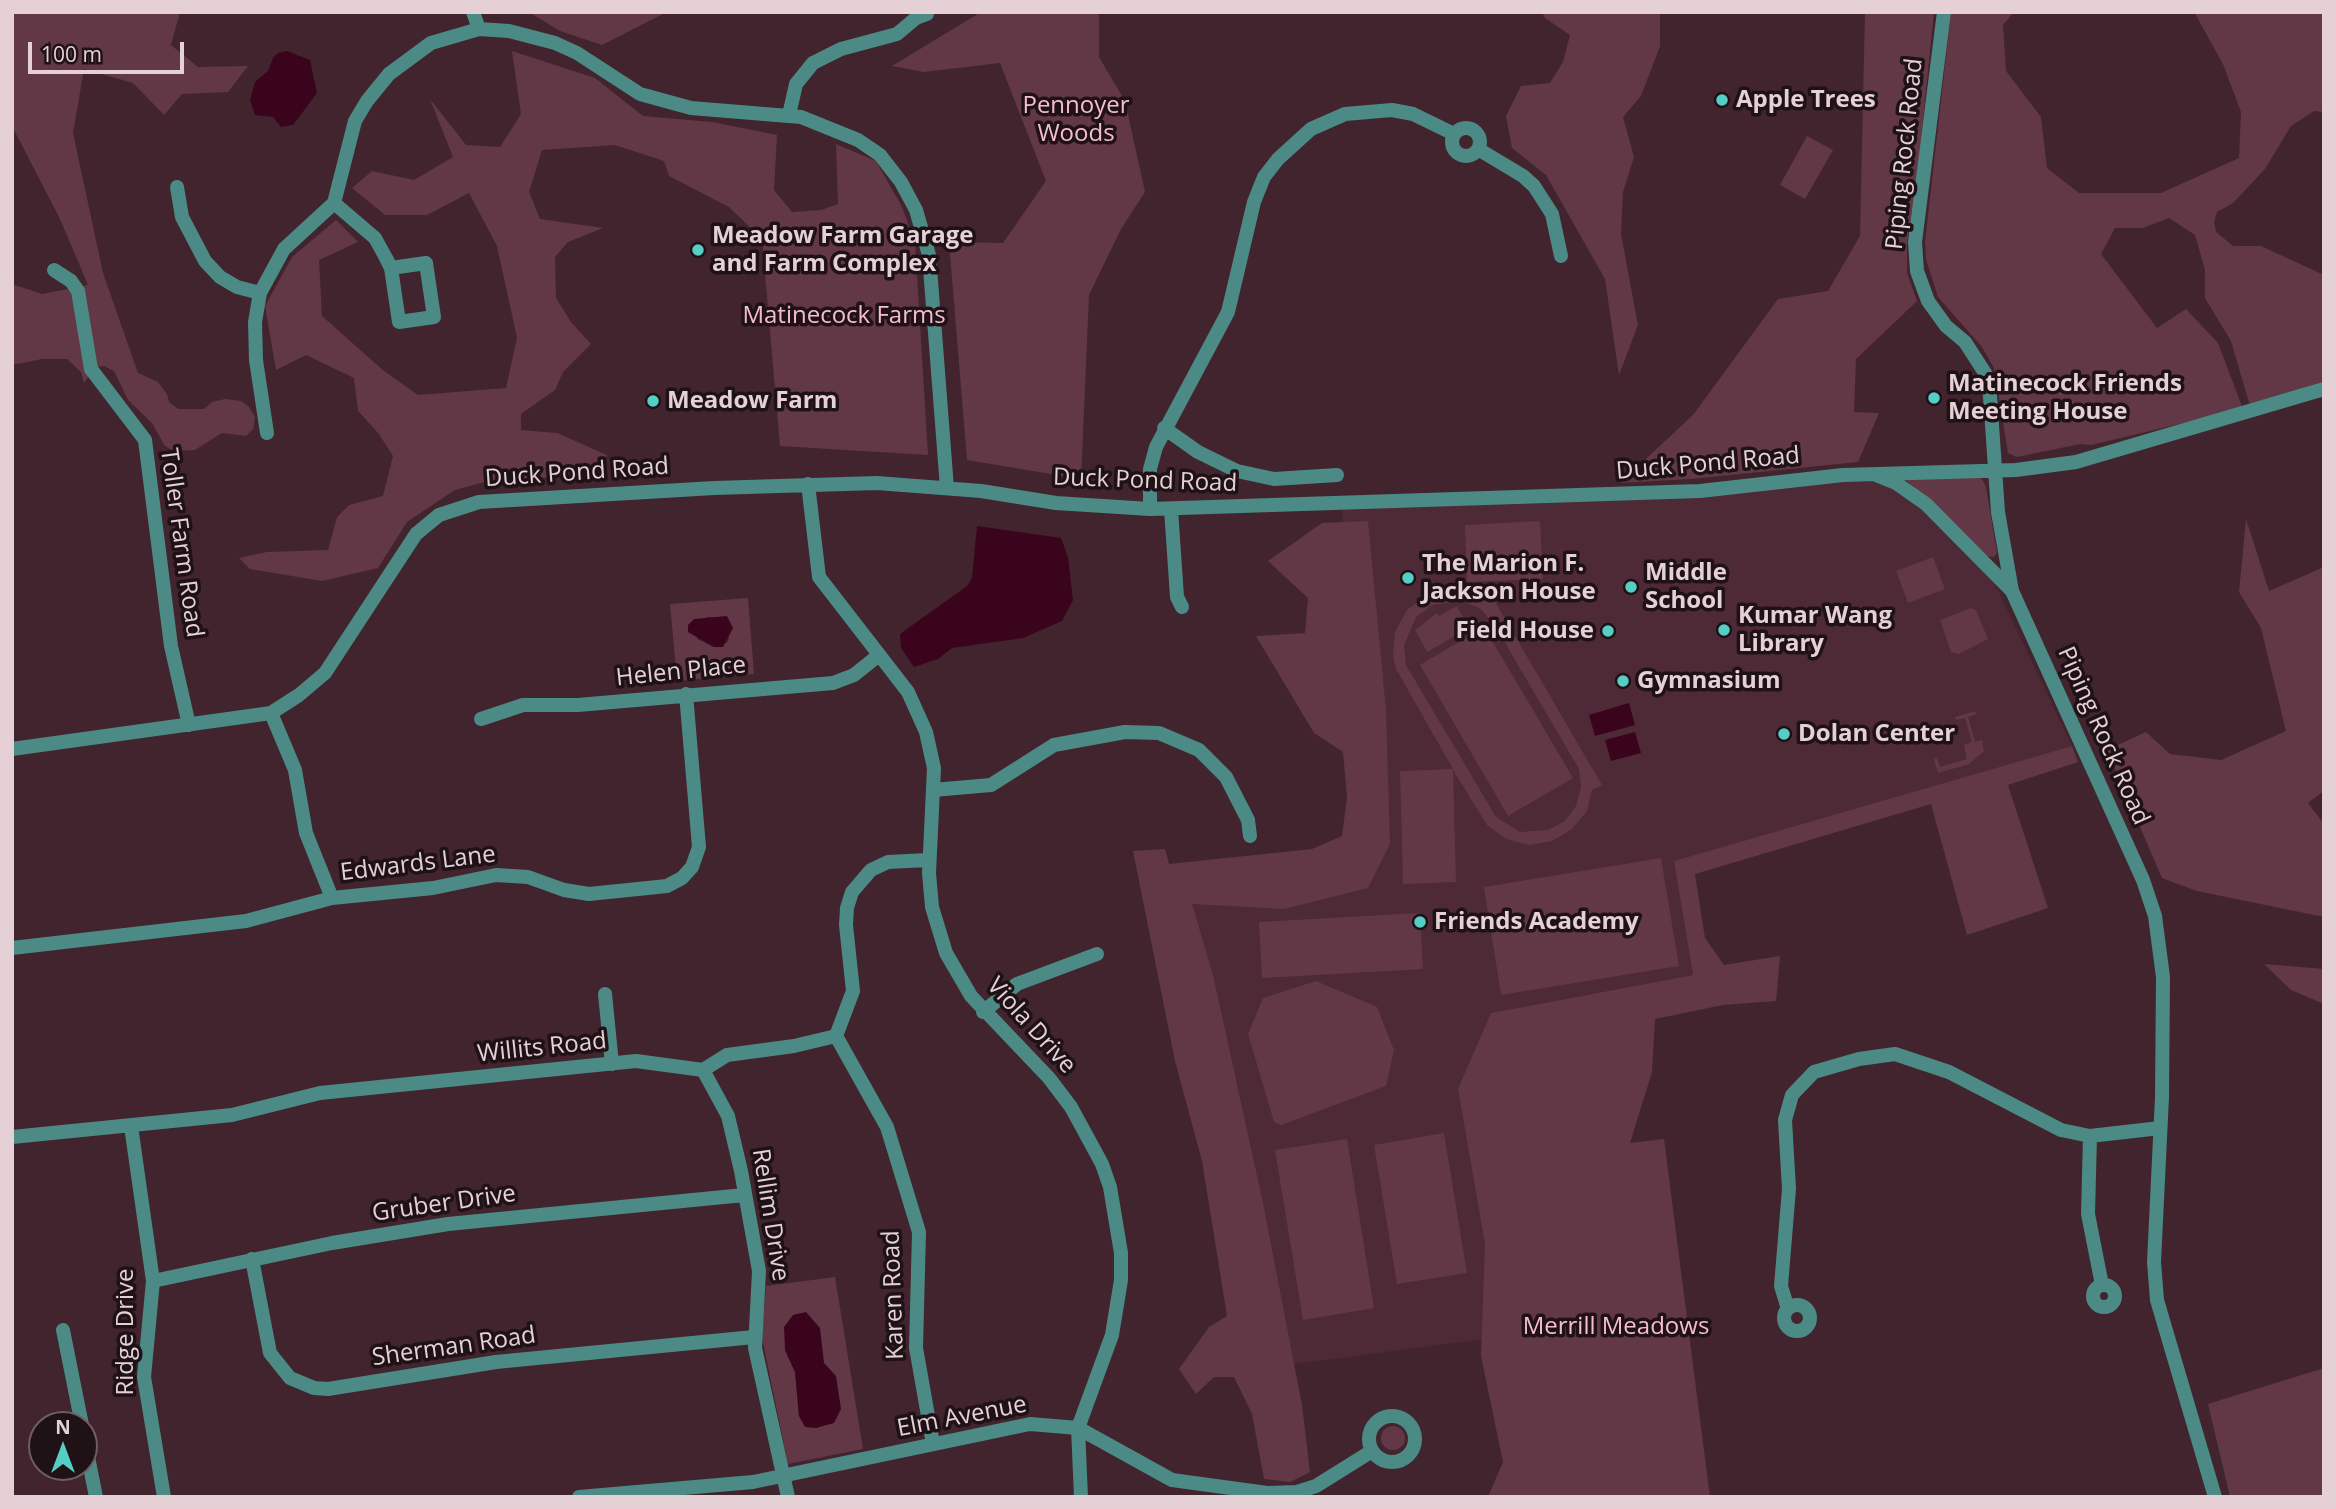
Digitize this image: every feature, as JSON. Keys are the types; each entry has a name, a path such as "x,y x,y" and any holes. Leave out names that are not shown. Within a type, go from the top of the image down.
{"street":[{"path":"473,12 479,29"},
{"name":"Piping Rock Road","path":"1944,12 1915,242 1917,271 1928,301 1946,326 1965,342 1986,373 2000,533 2012,590 2143,880 2155,916 2163,977 2154,1262 2157,1300 2164,1333 2215,1497"},
{"path":"789,115 796,84 813,63 841,49 897,34 916,18 927,14"},
{"path":"267,433 256,360 255,322 260,293 284,249 334,203 355,121 367,101 389,74 412,54 431,43 479,29 509,30 555,43 577,53 621,85 670,104 789,115 822,123 869,146 901,182 916,210 929,255 947,488"},
{"path":"1150,509 1150,469 1164,428 1228,312 1254,202 1264,177 1294,142 1329,119 1345,114 1392,110 1434,121 1454,134 1462,129 1471,129 1480,140 1478,149 1523,176 1534,186 1552,214 1561,256"},
{"path":"177,187 182,217 205,261 220,277 237,287 260,293"},
{"path":"334,203 375,238 391,268 398,323 434,317 426,263 391,268"},
{"name":"Toller Farm Road","path":"54,270 71,281 78,291 91,369 145,440 171,646 189,725"},
{"name":"Duck Pond Road","path":"12,749 271,713 325,673 403,548 427,523 452,508 502,499 877,483 947,488 1056,503 1171,509 1700,491 1871,473 1993,471 2076,463 2324,389"},
{"path":"1164,428 1198,452 1237,471 1274,480 1337,475"},
{"path":"1871,473 1896,483 1926,504 2012,590"},
{"name":"Viola Drive","path":"808,484 819,577 908,692 920,717 933,759 928,860 933,907 940,936 960,979 983,1012 1049,1078 1071,1107 1102,1164 1115,1208 1121,1253 1117,1314 1102,1365 1078,1428 1081,1497"},
{"path":"1171,509 1177,597 1182,607"},
{"name":"Helen Place","path":"481,719 523,705 578,705 833,683 854,675 879,655"},
{"name":"Edwards Lane","path":"12,948 246,921 332,898 433,888 496,875 519,875 564,890 589,894 650,889 675,883 692,867 699,847 686,694"},
{"path":"271,713 295,770 306,833 332,898"},
{"path":"933,790 991,785 1054,745 1125,732 1159,733 1199,750 1219,769 1236,793 1248,820 1250,836"},
{"path":"703,1070 727,1055 794,1046 836,1036 853,991 846,925 852,892 871,870 888,862 928,860"},
{"path":"983,1012 1024,981 1097,954"},
{"path":"605,993 612,1064"},
{"name":"Karen Road","path":"836,1036 887,1128 916,1223 920,1261 916,1348 933,1444"},
{"path":"1788,1309 1781,1286 1789,1189 1785,1120 1792,1095 1814,1072 1878,1055 1913,1058 1950,1072 2048,1126 2090,1136 2160,1128"},
{"name":"Willits Road","path":"12,1137 232,1115 320,1093 612,1064 661,1063 703,1070"},
{"name":"Rellim Drive","path":"703,1070 728,1115 744,1195 759,1271 754,1337 788,1497"},
{"name":"Ridge Drive","path":"131,1126 153,1281 152,1320 144,1377 164,1497"},
{"path":"2090,1136 2088,1214 2102,1285"},
{"name":"Gruber Drive","path":"153,1281 252,1259 448,1224 744,1195"},
{"name":"Sherman Road","path":"252,1259 270,1353 290,1378 314,1388 328,1390 496,1362 754,1337"},
{"path":"63,1330 79,1411"},
{"name":"Elm Avenue","path":"579,1497 673,1493 783,1477 1030,1424 1078,1428 1171,1480 1267,1493 1297,1492 1316,1486 1372,1451"}],"shaded area":[{"path":"287,51 310,60 317,93 293,125 281,127 273,117 255,115 250,100 255,82 268,71 273,58 278,53"},
{"name":"Friends Academy","path":"1871,478 1891,486 1920,506 1993,580 2072,746 1675,861 1693,975 1491,1013 1513,1335 1250,1370 1143,869 1312,854 1365,834 1342,509"},
{"path":"977,526 1061,538 1068,557 1073,600 1062,621 1023,638 952,648 938,659 914,667 901,648 900,634 967,586 972,578"},
{"path":"727,616 733,628 723,647 714,647 688,632 688,625 694,619"},
{"path":"1629,703 1635,725 1595,736 1589,715"},
{"path":"1635,732 1641,753 1611,761 1605,740"},
{"path":"806,1312 820,1328 824,1363 836,1376 841,1409 834,1423 816,1428 805,1427 799,1416 795,1372 785,1350 784,1327 793,1315"}],"green space":[{"path":"12,12 180,12 171,45 198,67 248,66 228,92 182,94 164,115 133,83 84,69 73,133 103,273 138,373 158,382 167,394 169,402 178,409 204,409 212,402 225,399 241,401 255,417 253,429 246,436 222,433 195,450 174,451 165,446 152,423 128,400 114,371 104,366 95,367 84,383 81,372 67,359 42,359 12,365 12,284 42,294 88,285 60,219 12,126"},
{"path":"529,12 667,12 602,45 560,31"},
{"name":"Pennoyer Woods","path":"981,12 1099,12 1099,57 1125,101 1145,192 1121,229 1089,295 1081,479 967,460 949,242 1003,243 1046,181 1000,63 924,72 892,66"},
{"path":"1542,12 1660,12 1660,46 1641,96 1623,117 1634,157 1623,192 1621,234 1638,325 1619,375 1605,279 1546,175 1512,148 1506,116 1521,86 1550,83 1563,62 1570,35 1545,18"},
{"path":"1865,12 1934,12 1917,178 1907,243 1907,273 1917,301 1856,359 1854,412 1879,413 1858,462 1691,479 1620,483 1693,415 1778,299 1828,291 1860,236"},
{"path":"1951,12 2014,12 2003,25 2006,71 2041,117 2047,168 2079,193 2161,193 2239,158 2241,112 2223,64 2194,12 2324,12 2324,112 2314,111 2291,126 2265,169 2233,203 2217,212 2214,222 2216,232 2233,246 2261,246 2324,275 2324,382 2250,406 2231,341 2205,298 2205,270 2195,235 2169,218 2143,228 2115,228 2101,254 2157,328 2186,309 2218,343 2243,409 2091,445 2080,444 2017,457 2008,453 1994,368 1982,347 1938,297 1926,259 1925,242"},
{"name":"Matinecock Farms","path":"512,51 595,78 643,116 712,122 777,135 774,190 792,212 821,210 838,204 836,144 876,161 902,207 915,242 928,455 780,446 762,239 729,207 669,176 664,161 615,145 542,150 529,192 540,219 603,228 568,242 555,257 556,298 571,322 591,344 563,372 555,390 521,414 521,430 557,433 607,455 600,474 488,481 455,490 407,522 378,568 322,581 250,569 239,558 267,552 328,550 337,517 349,505 383,496 393,456 379,434 358,411 354,378 306,355 276,370 265,306 292,257 336,220 358,242 319,260 322,316 384,371 418,395 506,388 517,338 497,246 469,193 427,215 385,215 352,188 372,171 414,180 453,157 430,99 466,145 500,147 521,114"},
{"path":"1807,136 1833,150 1805,199 1780,185"},
{"path":"1974,475 1982,479 1986,487 1997,553 1994,557 1987,556 1905,479"},
{"path":"2246,519 2269,591 2324,567 2324,791 2308,803 2324,824 2324,917 2197,891 2162,878 2107,750 2146,732 2170,754 2221,760 2286,731 2261,628 2239,592"},
{"path":"1368,521 1386,710 1390,844 1368,888 1284,909 1192,904 1213,975 1263,1203 1302,1405 1310,1472 1290,1482 1264,1479 1252,1414 1234,1377 1214,1377 1196,1394 1179,1369 1209,1327 1227,1316 1202,1161 1175,1061 1133,851 1165,849 1169,864 1312,849 1342,836 1347,797 1343,752 1314,733 1256,636 1305,633 1308,598 1268,561 1322,523"},
{"path":"1540,521 1543,579 1467,582 1465,525"},
{"path":"1933,557 1945,589 1908,603 1896,571"},
{"path":"1487,588 1602,785 1592,790 1587,811 1572,829 1552,841 1529,845 1506,839 1487,825 1453,770 1456,882 1403,884 1400,771 1453,769 1396,669 1393,656 1395,632 1407,610 1427,595 1452,589 1476,594","holes":["1462,601 1481,609 1494,624 1579,769 1581,787 1576,806 1565,821 1548,830 1520,832 1496,817 1406,665 1404,645 1416,617 1432,605"]},
{"path":"748,598 754,674 677,681 670,604","holes":["706,617 718,617 729,636 728,642 714,647 697,639"]},
{"path":"1457,606 1469,628 1427,652 1415,630 1437,613 1439,616"},
{"path":"1971,608 1976,610 1988,639 1959,654 1951,652 1940,620"},
{"path":"1484,627 1573,778 1508,816 1420,665"},
{"path":"1975,711 1976,714 1968,717 1975,742 1982,740 1984,751 1969,764 1938,773 1934,759 1937,758 1940,767 1967,759 1964,745 1972,742 1965,718 1956,720 1955,717"},
{"name":"Merrill Meadows","path":"2072,746 2078,762 2008,785 2048,908 1967,935 1931,804 1695,874 1705,938 1724,965 1780,956 1776,1001 1723,1005 1655,1019 1652,1072 1630,1143 1664,1139 1710,1497 1488,1497 1503,1462 1481,1356 1485,1244 1458,1089 1491,1013 1693,975 1674,861"},
{"path":"1661,858 1679,966 1501,995 1484,887"},
{"path":"1420,913 1423,969 1262,978 1259,922"},
{"path":"2264,964 2324,969 2324,1004 2291,990"},
{"path":"1316,981 1377,1007 1394,1050 1386,1086 1281,1125 1274,1122 1248,1034 1263,998"},
{"path":"1444,1133 1467,1273 1397,1284 1374,1145"},
{"path":"1347,1139 1374,1308 1303,1320 1275,1150"},
{"path":"835,1277 863,1449 788,1464 762,1338 766,1286","holes":["785,1350 824,1363 836,1377 799,1416 795,1372"]},
{"path":"2324,1368 2324,1497 2230,1497 2208,1404"},
{"path":"1388,1426 1398,1426 1405,1433 1405,1443 1398,1450 1388,1450 1381,1443 1381,1433"}],"place":[{"name":"Apple Trees","path":"1722,100"},
{"name":"Meadow Farm Garage and Farm Complex","path":"698,250"},
{"name":"Matinecock Friends Meeting House","path":"1934,398"},
{"name":"Meadow Farm","path":"653,401"},
{"name":"The Marion F. Jackson House","path":"1408,578"},
{"name":"Middle School","path":"1631,587"},
{"name":"Kumar Wang Library","path":"1724,630"},
{"name":"Field House","path":"1608,631"},
{"name":"Gymnasium","path":"1623,681"},
{"name":"Dolan Center","path":"1784,734"},
{"name":"Friends Academy","path":"1420,922"}]}
